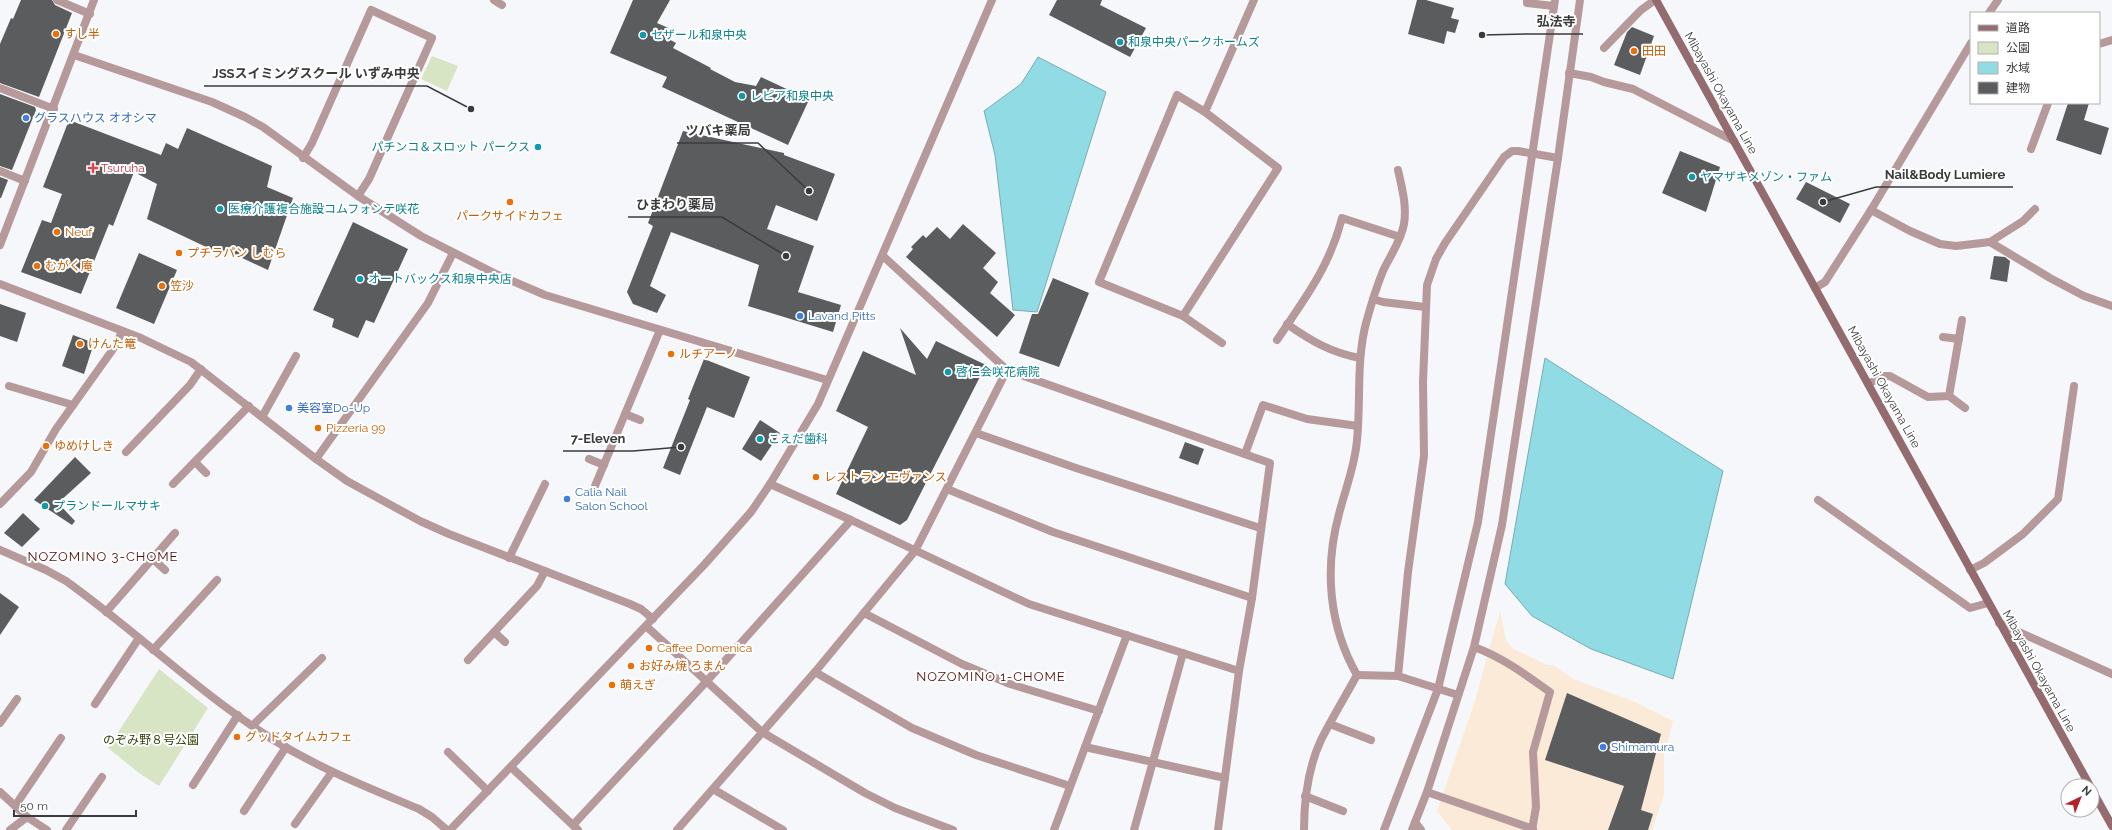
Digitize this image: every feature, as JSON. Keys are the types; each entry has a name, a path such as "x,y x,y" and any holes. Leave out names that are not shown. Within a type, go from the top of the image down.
{"main road":[{"name":"Mibayashi Okayama Line","path":"1656,0 2086,778"},
{"path":"2100,804 2112,826"}],"street":[{"path":"57,0 90,14"},
{"path":"0,245 54,110 94,0"},
{"path":"494,0 502,5"},
{"path":"0,550 46,570 66,581 252,726 286,747 332,772 419,809 449,830 704,566 751,512 770,484 818,404 827,380 837,361 883,256 992,0"},
{"path":"1205,112 1254,0"},
{"path":"1384,830 1438,689 1478,522 1534,153 1554,3 1527,4 1527,0"},
{"path":"1412,830 1427,792 1474,647 1502,525 1558,158 1580,0"},
{"path":"1604,48 1641,10 1656,0"},
{"path":"1990,12 1998,0"},
{"path":"303,158 312,143 371,10 432,38 369,178 358,196"},
{"path":"2100,44 2112,40"},
{"path":"1815,288 1825,282 1871,210 1970,45"},
{"path":"74,55 212,102 264,127 303,158 358,196 453,254 496,274 546,295 827,380"},
{"path":"1569,74 1591,77 1604,82 1633,89 1734,141"},
{"path":"0,88 54,110"},
{"path":"1183,316 1278,168 1205,112 1177,95 1099,282 1183,316 1222,343"},
{"path":"2031,149 2048,104"},
{"path":"1398,676 1408,572 1424,456 1423,382 1427,286 1436,258 1504,157 1512,151 1534,153 1558,158"},
{"path":"1356,675 1342,646 1336,627 1332,604 1331,570 1339,514 1353,465 1358,426 1358,377 1363,338 1377,287 1400,237 1404,224 1404,204 1398,170"},
{"path":"0,171 25,181"},
{"path":"1871,210 1910,231 1940,244 1956,246 1990,242 2023,221 2035,208"},
{"path":"1277,340 1325,266 1335,244 1342,218 1400,237"},
{"path":"1990,242 2050,278 2084,296 2112,306"},
{"path":"316,459 428,303 453,254"},
{"path":"883,256 1007,370 1270,463 1260,528 1252,598 1239,672 1218,830"},
{"path":"0,284 122,331 162,348 201,369 316,459 347,481 393,508 449,534 630,604 640,609 653,619"},
{"path":"1373,299 1383,302 1425,307"},
{"path":"1950,396 1962,320"},
{"path":"1288,324 1327,349 1360,358"},
{"path":"595,486 660,330"},
{"path":"0,504 23,481 73,405 116,345 122,331"},
{"path":"1943,337 1959,339"},
{"path":"262,417 296,356"},
{"path":"126,452 190,384 201,369"},
{"path":"677,830 815,672 915,551 1007,370"},
{"path":"1868,384 1884,376 1890,376 1928,397 1950,396 1965,408"},
{"path":"9,386 73,405"},
{"path":"1970,570 1984,563 2023,534 2058,499 2074,386"},
{"path":"1245,454 1263,405 1307,419 1358,426"},
{"path":"174,484 249,406"},
{"path":"625,414 640,420"},
{"path":"976,433 1076,468 1260,528"},
{"path":"589,459 604,465"},
{"path":"195,462 206,473"},
{"path":"509,558 545,484"},
{"path":"770,484 851,520 1029,604 1239,672"},
{"path":"947,489 1053,532 1252,598"},
{"path":"1818,500 1970,608 1988,603"},
{"path":"511,767 576,828 851,520"},
{"path":"106,612 175,533"},
{"path":"153,559 165,570"},
{"path":"468,660 537,586 545,571"},
{"path":"154,650 217,580"},
{"path":"864,613 962,664 1010,684 1099,711"},
{"path":"1999,623 2112,674"},
{"path":"646,626 762,732 865,793 895,808 953,830"},
{"path":"494,632 505,642"},
{"path":"1054,830 1127,636"},
{"path":"95,704 139,638"},
{"path":"1427,792 1532,830 1536,807 1533,752 1550,692 1518,669 1488,652 1474,647"},
{"path":"1134,830 1183,653"},
{"path":"252,726 322,658"},
{"path":"815,672 912,728 976,755 1070,786"},
{"path":"1356,675 1398,676 1458,695"},
{"path":"1304,830 1305,796 1314,759 1321,741 1356,675"},
{"path":"0,723 17,699"},
{"path":"193,785 238,716"},
{"path":"1330,724 1371,740"},
{"path":"15,806 61,738"},
{"path":"1086,746 1225,778"},
{"path":"244,811 286,747"},
{"path":"448,752 488,791"},
{"path":"295,824 332,772"},
{"path":"66,830 102,777"},
{"path":"713,789 783,830"},
{"path":"0,792 27,817 47,830"},
{"path":"1305,796 1343,811"},
{"path":"10,830 27,817"},
{"path":"1415,822 1421,830"}],"shaded area":[{"path":"1500,611 1506,640 1512,648 1547,665 1553,665 1573,679 1633,701 1673,721 1664,756 1664,795 1652,830 1452,830 1437,811 1474,704"}],"green space":[{"path":"432,56 458,66 447,91 421,79"},
{"name":"のぞみ野８号公園","path":"159,669 208,708 159,786 139,773 108,748"}],"water":[{"path":"1038,57 1106,92 1037,312 1013,310 995,155 984,111 1021,84"},
{"path":"1545,358 1723,471 1673,679 1591,649 1532,616 1505,584"}],"building":[{"path":"21,0 52,0 55,5 72,13 39,97 0,83 0,44 11,18 13,19"},
{"path":"633,0 670,0 657,23 671,29 667,38 676,43 673,48 711,68 710,69 735,82 756,86 761,77 806,98 805,101 808,102 788,145 662,87 667,77 610,53"},
{"name":"和泉中央パークホームズ","path":"1057,0 1102,0 1100,5 1146,28 1130,57 1049,15"},
{"path":"1417,0 1426,0 1454,8 1451,18 1459,20 1455,33 1447,31 1444,44 1408,34"},
{"name":"田田","path":"1632,27 1654,36 1640,75 1614,65 1627,32"},
{"path":"0,94 35,107 36,110 12,170 0,166"},
{"path":"2068,104 2089,104 2084,120 2109,128 2101,155 2056,140"},
{"path":"69,120 161,155 166,143 178,149 187,128 272,166 267,187 293,198 268,270 225,250 221,254 147,219 157,184 134,172 113,226 109,224 81,294 21,272 42,220 51,223 62,194 43,187"},
{"path":"683,131 784,153 784,155 835,174 817,221 776,205 767,229 814,246 798,292 841,305 833,332 748,306 759,265 671,232 650,286 666,295 657,313 633,304 627,292 653,226 648,223"},
{"name":"ヤマザキメゾン・ファム","path":"1680,151 1720,167 1706,212 1662,193"},
{"path":"0,177 8,180 1,198 0,198"},
{"path":"1806,182 1850,204 1840,223 1796,199"},
{"name":"オートバックス和泉中央店","path":"353,222 408,249 374,323 366,320 358,338 332,327 334,319 313,310"},
{"path":"963,224 996,253 983,268 998,282 990,293 1015,315 997,337 906,257 913,249 911,247 923,235 926,238 937,227 950,239"},
{"path":"139,253 177,270 154,324 116,308"},
{"path":"1994,256 2005,257 2010,261 2007,282 1990,279"},
{"path":"1053,278 1089,293 1059,367 1019,353 1032,314 1038,314"},
{"path":"0,304 26,313 17,342 0,336"},
{"name":"啓仁会咲花病院","path":"900,328 927,359 936,341 986,365 907,520 900,525 836,494 868,427 836,411 863,351 916,375"},
{"path":"73,335 94,343 84,374 62,366"},
{"path":"704,359 750,377 734,418 707,407 680,475 663,468 690,400 688,399"},
{"name":"こえだ歯科","path":"760,420 780,433 761,461 742,449"},
{"path":"1185,442 1204,449 1198,465 1179,458"},
{"path":"75,457 91,473 58,503 75,521 72,525 34,500"},
{"path":"23,513 40,529 22,547 4,533"},
{"path":"0,593 19,607 0,635"},
{"name":"Shimamura","path":"1567,693 1661,734 1641,810 1653,814 1648,830 1608,830 1624,786 1545,760"}],"place":[{"name":"すし半","path":"56,34"},
{"name":"セザール和泉中央","path":"643,35"},
{"name":"弘法寺","path":"1482,35"},
{"name":"和泉中央パークホームズ","path":"1120,42"},
{"name":"田田","path":"1634,51"},
{"name":"レピア和泉中央","path":"742,96"},
{"name":"JSSスイミングスクール いずみ中央","path":"471,109"},
{"name":"グラスハウス オオシマ","path":"26,118"},
{"name":"パチンコ＆スロット パークス","path":"538,147"},
{"name":"Tsuruha","path":"93,168"},
{"name":"ヤマザキメゾン・ファム","path":"1692,177"},
{"name":"ツバキ薬局","path":"809,191"},
{"name":"パークサイドカフェ","path":"510,202"},
{"name":"Nail&Body Lumiere","path":"1823,202"},
{"name":"医療介護複合施設コムフォンテ咲花","path":"220,209"},
{"name":"Neuf","path":"57,232"},
{"name":"プチラパン しむら","path":"179,253"},
{"name":"ひまわり薬局","path":"786,256"},
{"name":"むがく庵","path":"37,266"},
{"name":"オートバックス和泉中央店","path":"360,279"},
{"name":"笠沙","path":"162,286"},
{"name":"Lavand Pitts","path":"800,316"},
{"name":"けんた篭","path":"80,344"},
{"name":"ルチアーノ","path":"671,354"},
{"name":"啓仁会咲花病院","path":"948,372"},
{"name":"美容室Do-Up","path":"289,408"},
{"name":"Pizzeria 99","path":"318,428"},
{"name":"こえだ歯科","path":"760,439"},
{"name":"ゆめけしき","path":"46,446"},
{"name":"7-Eleven","path":"681,447"},
{"name":"レストラン エヴァンス","path":"816,477"},
{"name":"Calia Nail Salon School","path":"567,499"},
{"name":"プランドールマサキ","path":"45,506"},
{"name":"Caffee Domenica","path":"649,648"},
{"name":"お好み焼 ろまん","path":"631,666"},
{"name":"萌えぎ","path":"612,685"},
{"name":"グッドタイムカフェ","path":"237,737"},
{"name":"Shimamura","path":"1603,747"}],"district":[{"name":"NOZOMINO 3-CHOME","path":"103,556"},
{"name":"NOZOMINO 1-CHOME","path":"991,676"}]}
